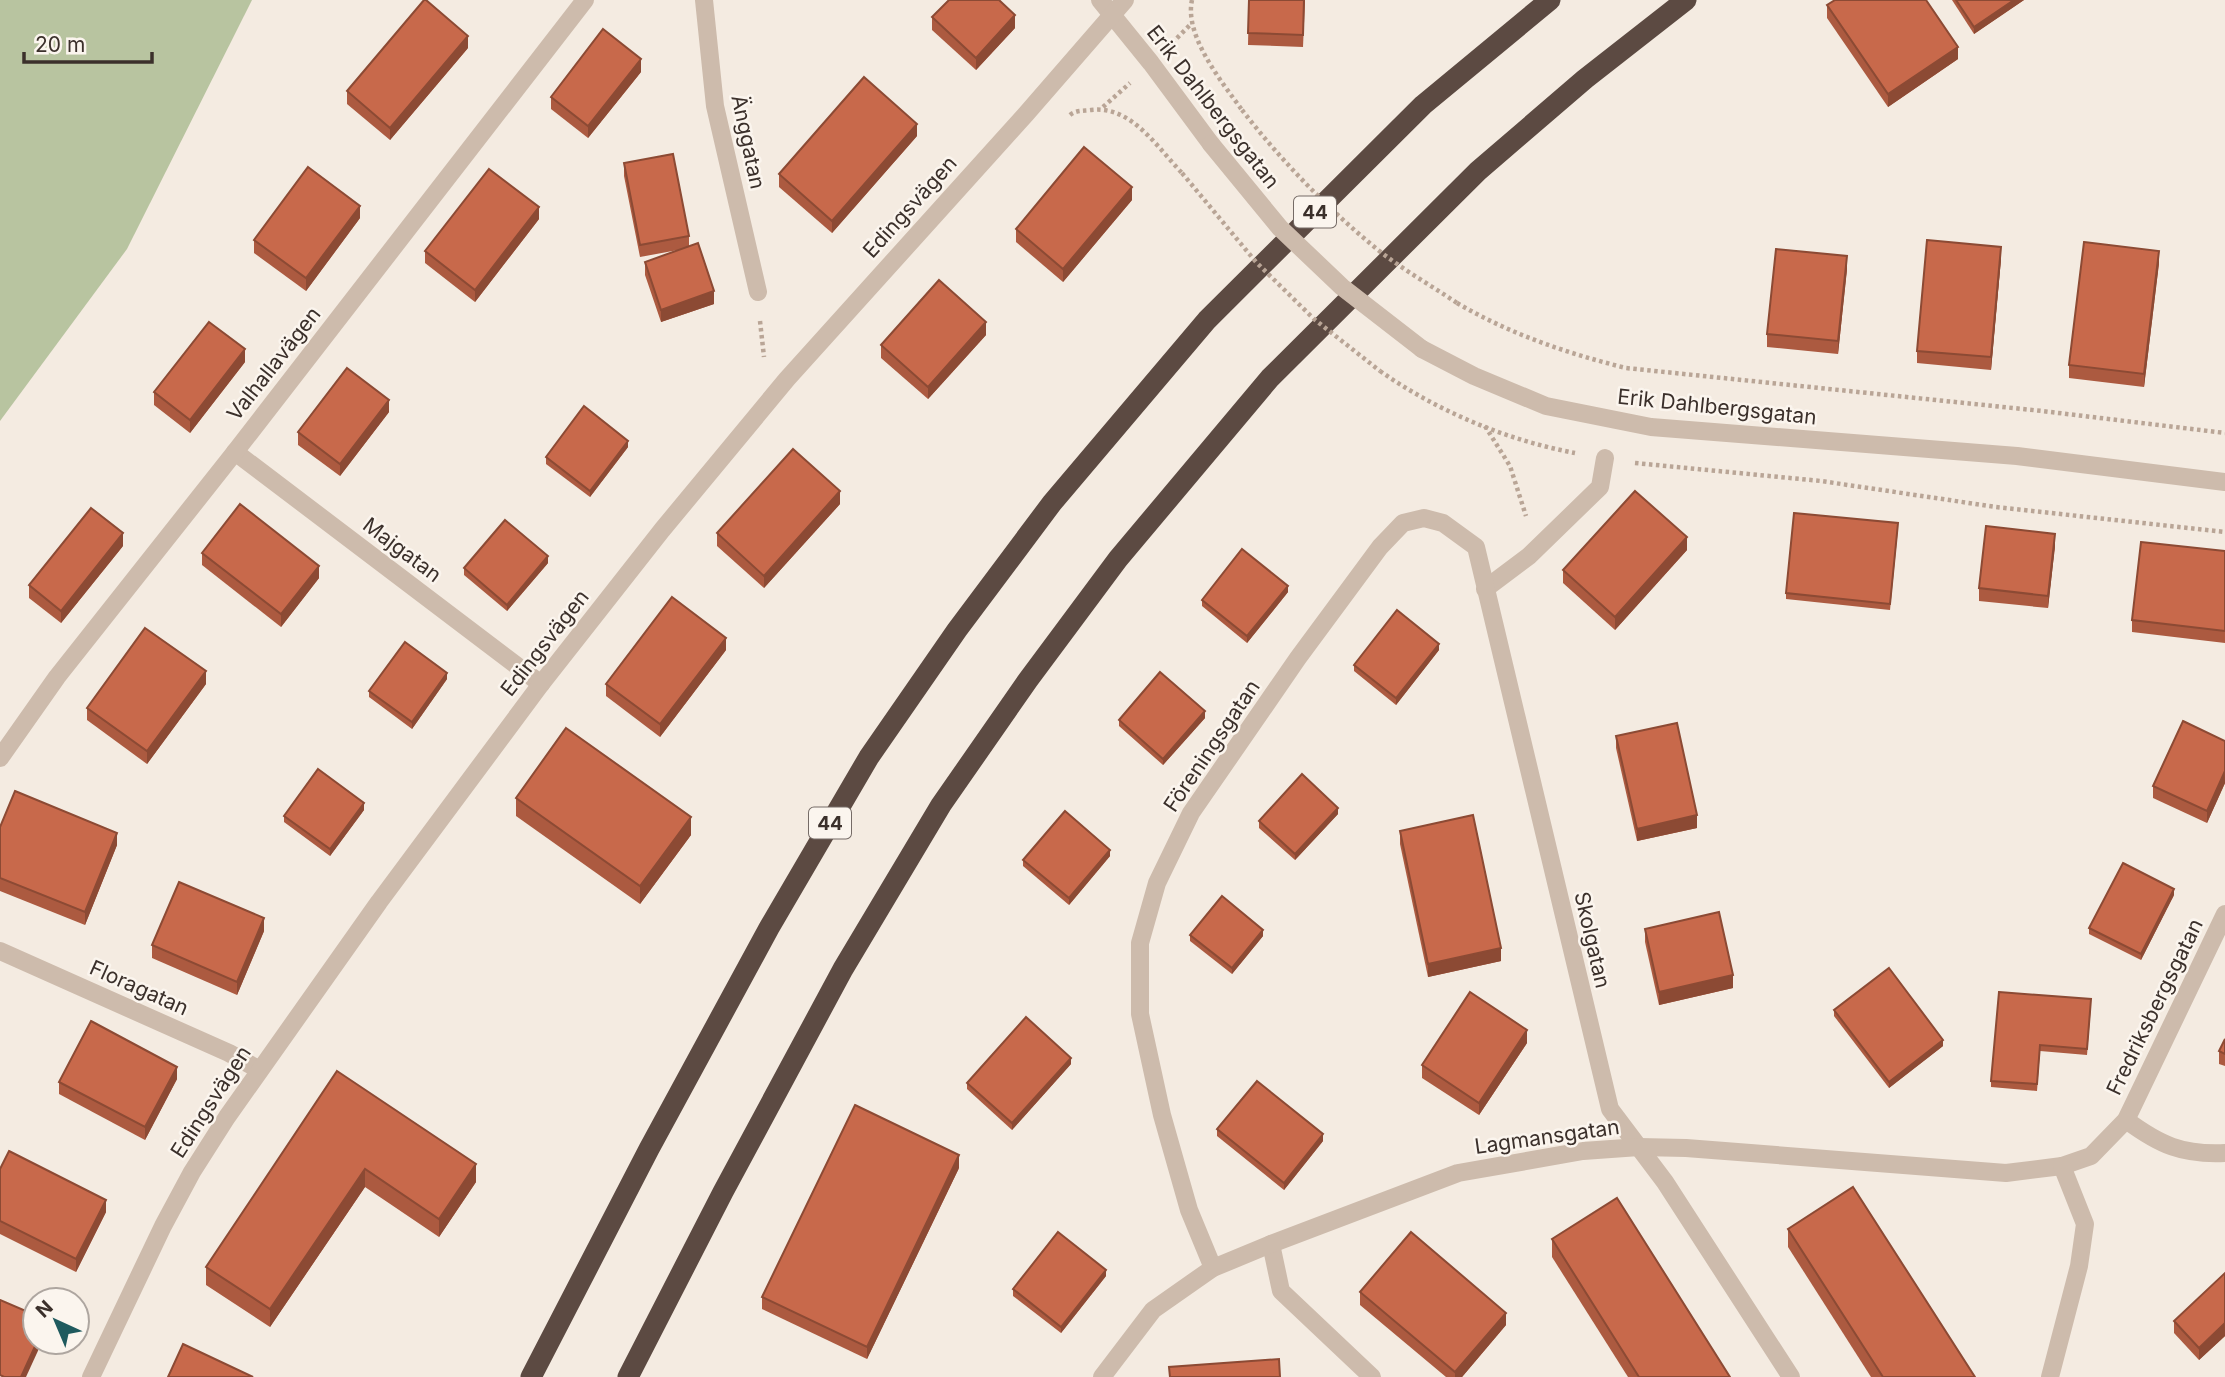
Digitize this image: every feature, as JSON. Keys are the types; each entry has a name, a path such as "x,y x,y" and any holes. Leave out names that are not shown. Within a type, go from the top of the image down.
{"highway":[{"name":"44","path":"531,1377 649,1149 769,928 869,757 965,619 1052,503 1207,320 1423,105 1550,0"},
{"path":"628,1377 843,969 899,875 941,805 1028,680 1118,559 1270,379 1478,171 1585,79 1686,0"}],"street":[{"name":"Valhallavägen","path":"0,758 57,677 235,452 584,0"},
{"name":"Änggatan","path":"704,0 715,106 758,292"},
{"name":"Erik Dahlbergsgatan","path":"1100,0 1279,228 1342,287 1422,349 1474,376 1546,406 1651,427 2017,456 2225,482"},
{"name":"Edingsvägen","path":"91,1377 180,1193 258,1069 541,684 662,530 787,379 1125,0"},
{"name":"Majgatan","path":"235,452 541,684"},
{"path":"1485,589 1529,556 1600,487 1605,458"},
{"name":"Skolgatan","path":"1403,523 1424,517 1443,523 1476,547 1610,1108 1665,1182 1791,1377"},
{"name":"Föreningsgatan","path":"1213,1269 1189,1210 1162,1115 1140,1014 1140,943 1157,883 1191,813 1298,658 1380,547 1403,523"},
{"name":"Fredriksbergsgatan","path":"2062,1166 2091,1156 2126,1120 2225,914"},
{"name":"Floragatan","path":"0,951 229,1053 258,1069"},
{"name":"Fredriksbergsgatan","path":"2126,1120 2154,1140 2199,1154 2225,1153"},
{"name":"Lagmansgatan","path":"1101,1377 1153,1310 1213,1269 1271,1244 1458,1173 1583,1151 1639,1146 2006,1173 2062,1166"},
{"path":"2050,1377 2078,1266 2085,1224 2062,1166"},
{"path":"1271,1244 1281,1291 1372,1377"}],"path":[{"path":"1192,0 1192,23 1199,43 1220,80 1261,134 1312,188 1373,246 1457,303 1489,322 1533,341 1626,368 2042,411 2225,433"},
{"path":"1061,121 1074,111 1103,108 1130,119 1182,173 1256,262 1314,319 1380,371 1423,399 1485,425 1559,450 1644,465 1821,481 1996,506 2225,532"},
{"path":"758,292 764,362"},
{"path":"1485,425 1510,466 1524,508 1529,556"}],"green space":[{"path":"0,0 252,0 127,249 0,421"}],"building":[{"path":"424,0 468,36 390,128 347,91"},
{"path":"949,0 999,0 1015,15 976,58 932,17"},
{"path":"1249,0 1304,0 1303,35 1248,33"},
{"path":"1835,0 1926,0 1958,47 1888,94 1827,5"},
{"path":"1956,0 2014,0 1974,27"},
{"path":"603,29 641,59 588,126 551,97"},
{"path":"864,77 917,124 832,221 779,174"},
{"path":"1084,147 1132,187 1063,269 1016,229"},
{"path":"673,154 689,236 640,245 624,163"},
{"path":"308,167 360,206 306,278 254,240"},
{"path":"489,169 539,207 475,290 425,251"},
{"path":"1927,240 2001,247 1991,357 1917,351"},
{"path":"2084,242 2159,251 2144,374 2069,365"},
{"path":"698,243 714,291 661,310 645,262"},
{"path":"1776,249 1847,256 1838,341 1767,334"},
{"path":"939,280 986,322 928,387 881,345"},
{"path":"209,322 245,349 190,420 154,392"},
{"path":"347,368 389,400 340,464 298,432"},
{"path":"584,406 628,441 590,491 546,457"},
{"path":"793,449 840,491 764,576 717,533"},
{"path":"1635,491 1687,537 1615,617 1563,570"},
{"path":"240,504 319,566 281,614 202,553"},
{"path":"91,508 123,533 61,611 29,585"},
{"path":"1794,513 1898,523 1890,604 1786,593"},
{"path":"505,520 548,556 507,605 464,568"},
{"path":"1986,526 2055,534 2048,596 1979,588"},
{"path":"2141,542 2225,551 2225,631 2132,620"},
{"path":"1242,549 1288,586 1247,636 1202,600"},
{"path":"672,597 726,638 660,724 606,684"},
{"path":"1397,610 1439,644 1396,698 1354,665"},
{"path":"145,628 206,671 147,751 87,708"},
{"path":"405,642 447,673 412,722 369,691"},
{"path":"1160,672 1205,711 1163,759 1119,720"},
{"path":"2183,721 2225,741 2225,771 2207,811 2153,786"},
{"path":"1677,723 1697,815 1637,829 1616,736"},
{"path":"566,728 691,817 640,886 516,798"},
{"path":"318,769 364,803 330,849 284,816"},
{"path":"1302,774 1338,808 1295,854 1259,821"},
{"path":"15,791 117,833 85,912 0,878 0,827"},
{"path":"1065,811 1110,850 1069,898 1023,860"},
{"path":"1473,815 1501,948 1428,964 1400,831"},
{"path":"2123,863 2174,889 2141,954 2089,928"},
{"path":"179,882 264,918 237,982 152,945"},
{"path":"1222,896 1263,930 1232,968 1190,935"},
{"path":"1719,912 1733,975 1659,992 1645,929"},
{"path":"1889,968 1943,1040 1889,1082 1834,1010"},
{"path":"1470,992 1527,1030 1479,1103 1422,1065"},
{"path":"1999,992 2091,999 2087,1049 2040,1045 2037,1084 1991,1081"},
{"path":"1026,1017 1071,1058 1012,1123 967,1083"},
{"path":"91,1021 177,1067 145,1127 59,1082"},
{"path":"2225,1039 2225,1054 2219,1051"},
{"path":"337,1071 476,1164 439,1219 365,1169 270,1309 206,1267"},
{"path":"1257,1081 1323,1134 1284,1183 1217,1129"},
{"path":"855,1105 959,1155 867,1347 762,1297"},
{"path":"9,1151 106,1200 76,1259 0,1221 0,1169"},
{"path":"1853,1187 1975,1377 1883,1377 1788,1229"},
{"path":"1617,1198 1730,1377 1639,1377 1552,1239"},
{"path":"1058,1232 1106,1270 1061,1327 1013,1289"},
{"path":"1411,1232 1506,1313 1455,1372 1360,1292"},
{"path":"2225,1273 2225,1323 2199,1348 2174,1321"},
{"path":"0,1300 21,1309 21,1356 31,1356 21,1377 0,1375"},
{"path":"183,1344 253,1377 168,1377"},
{"path":"1279,1359 1280,1377 1170,1377 1169,1367"}]}
